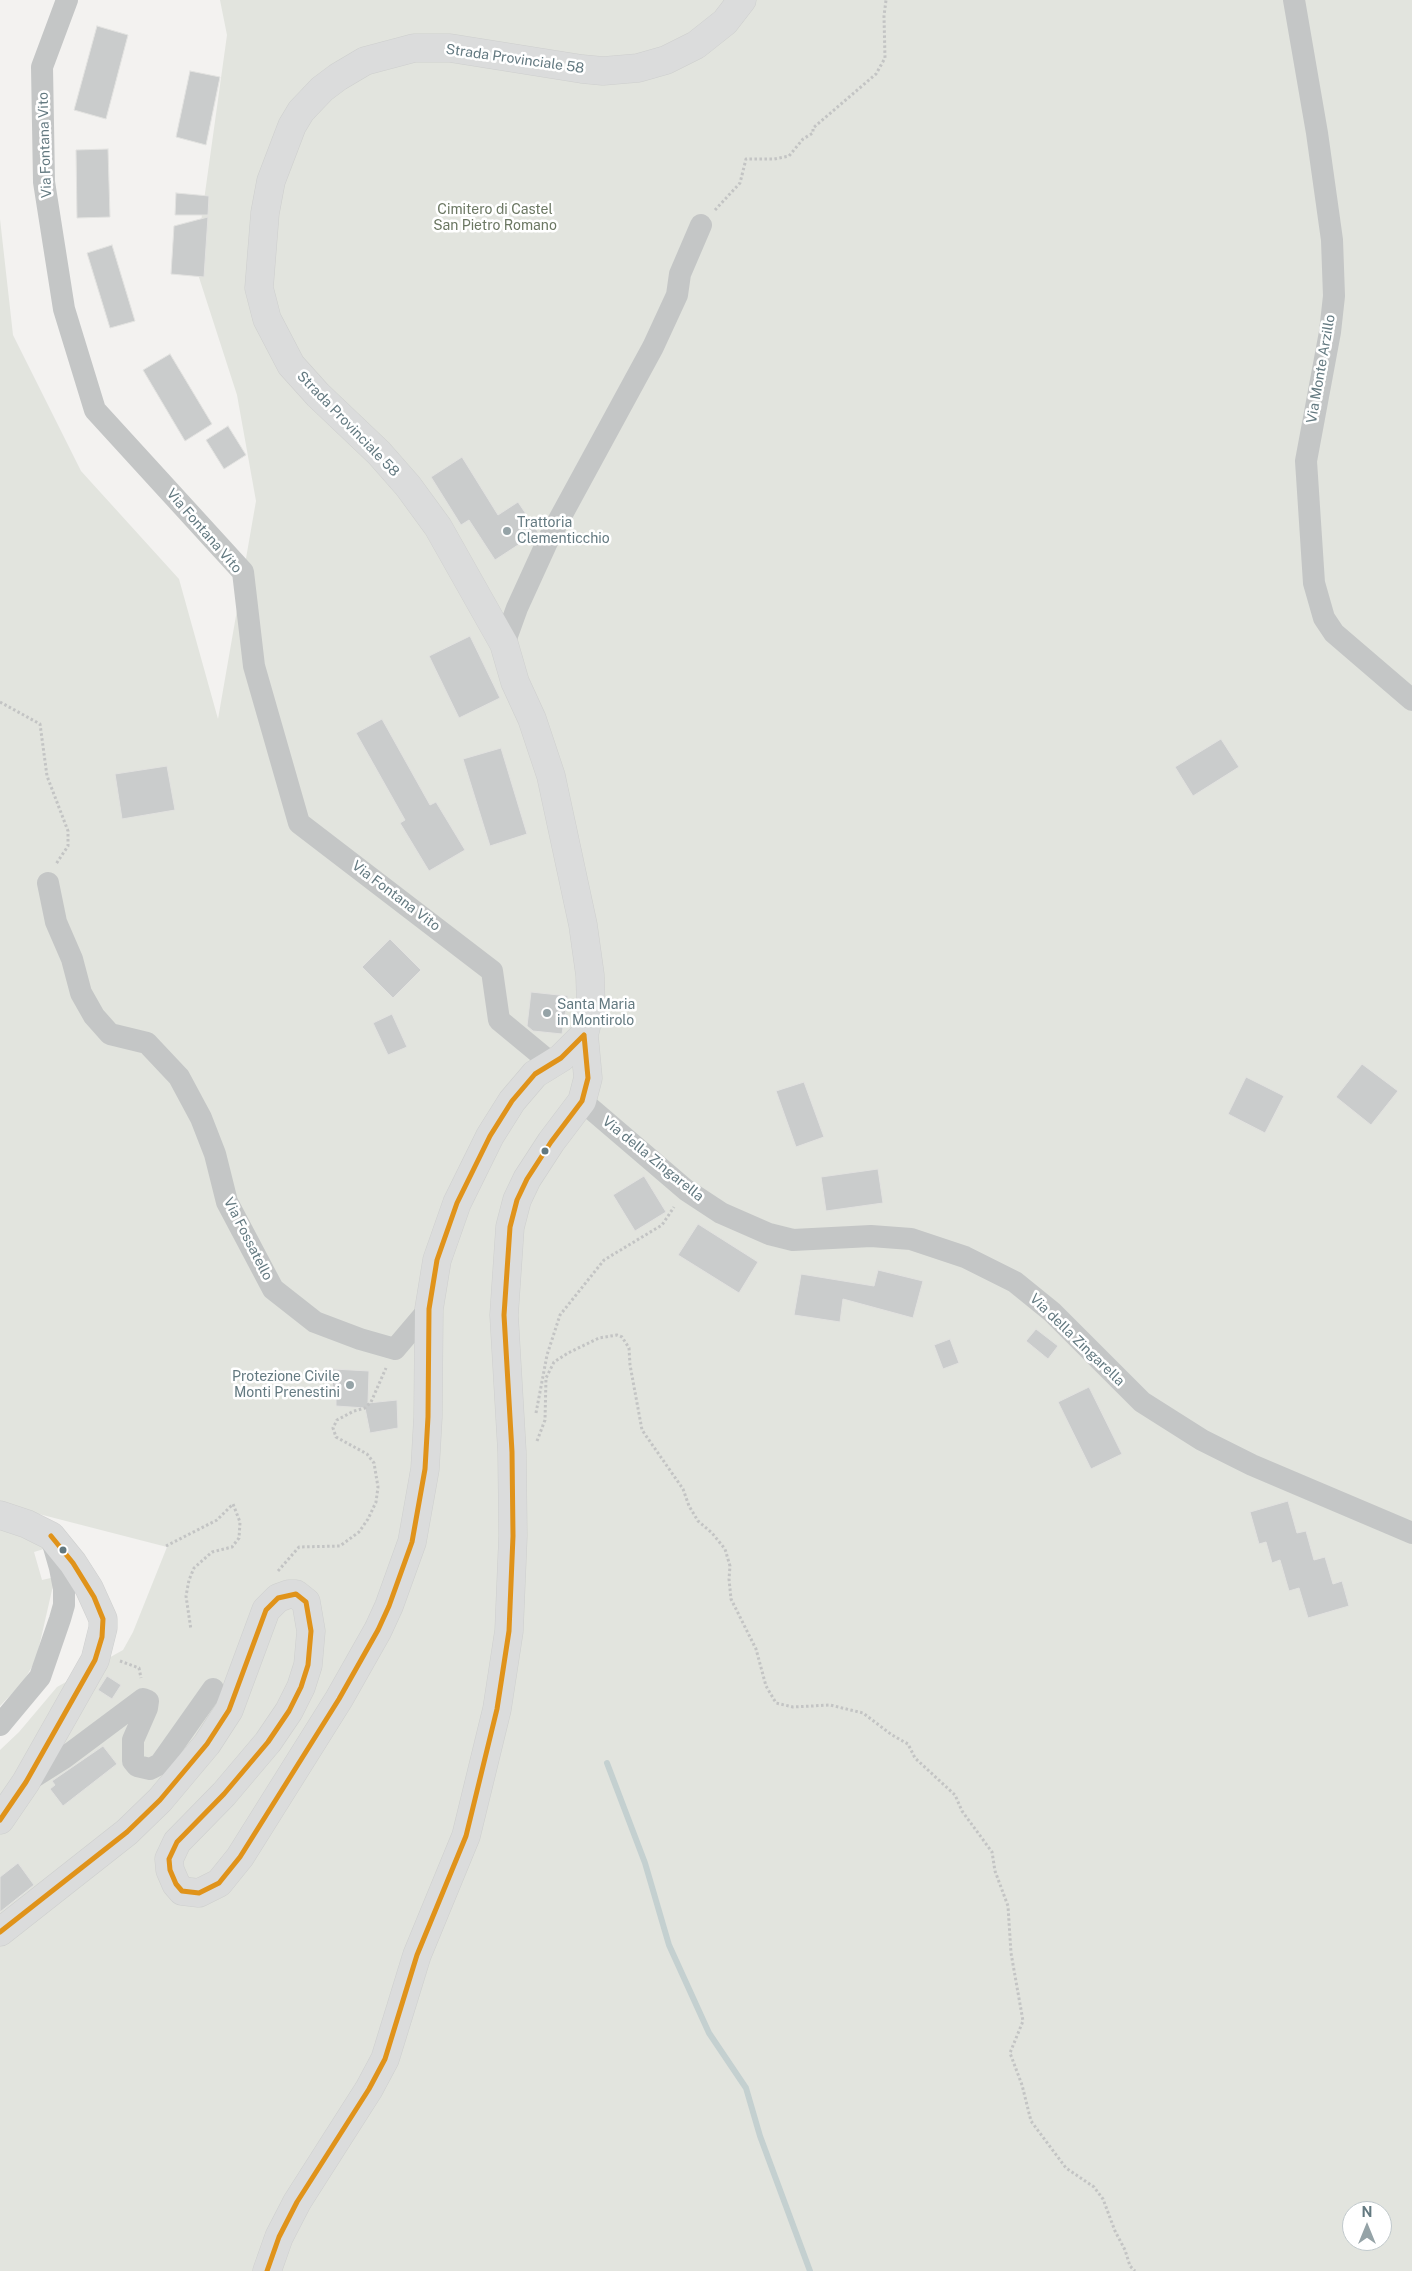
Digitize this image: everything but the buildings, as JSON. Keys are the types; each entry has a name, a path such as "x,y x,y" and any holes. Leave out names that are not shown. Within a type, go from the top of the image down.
{"street":[{"name":"Via Fontana Vito","path":"67,0 42,67 44,182 64,309 95,410 242,572 254,666 299,823 492,971 499,1020 551,1063"},
{"name":"Strada Provinciale 58","path":"584,1035 591,1007 590,975 583,925 565,834 551,776 532,719 515,682 504,644 438,527 408,486 379,453 318,395 291,364 272,333 262,306 259,288 265,213 271,181 292,126 322,88 352,68 380,56 414,48 450,48 582,70 604,71 638,68 666,60 696,45 725,22 742,0"},
{"name":"Via Monte Arzillo","path":"1294,0 1317,133 1332,240 1334,296 1330,332 1306,461 1314,583 1324,618 1334,634 1412,700"},
{"path":"504,644 517,608 548,540 653,347 677,295 680,274 701,225"},
{"name":"Via Fossatello","path":"48,883 56,922 72,959 81,993 94,1016 110,1034 147,1043 179,1077 201,1118 211,1145 227,1202 273,1289 316,1322 360,1339 395,1349"},
{"path":"0,1932 127,1832 160,1800 207,1744 225,1716 237,1690 266,1610 278,1598 289,1594 296,1594 306,1602 311,1632 308,1665 301,1687 289,1711 268,1742 224,1794 182,1836 169,1859 170,1870 176,1884 182,1890 191,1893 200,1893 210,1889 230,1871 339,1699 378,1630 407,1559 417,1526 425,1469 428,1417 429,1309 439,1253 466,1181 490,1136 512,1101 535,1074 561,1058 584,1035"},
{"path":"267,2271 279,2237 303,2191 369,2090 389,2051 418,1955 466,1836 497,1709 509,1631 513,1536 512,1452 504,1315 510,1227 519,1195 530,1174 582,1101 588,1078 584,1035"},
{"name":"Via della Zingarella","path":"582,1101 686,1190 721,1213 769,1234 793,1240 871,1236 910,1239 966,1256 1015,1282 1052,1312 1142,1402 1202,1440 1252,1465 1412,1533"},
{"path":"395,1349 429,1309"},
{"path":"0,1515 27,1524 51,1536 73,1563 89,1588 103,1619 103,1628 95,1660 26,1782 0,1820"},
{"path":"0,1725 40,1677 60,1620 64,1589 51,1536"},
{"path":"26,1782 64,1758 143,1699 148,1702 133,1740 133,1761 137,1766 150,1769 160,1764 213,1689"}],"path":[{"path":"701,225 740,183 746,159 789,156 803,139 813,133 813,128 876,74 885,58 884,16 886,0"},
{"path":"0,702 40,724 47,776 68,831 68,846 52,869 48,883"},
{"path":"536,1414 547,1356 560,1315 604,1260 662,1225 686,1190"},
{"path":"536,1444 545,1420 546,1378 554,1362 599,1338 617,1335 622,1338 629,1348 630,1365 642,1430 683,1489 689,1506 698,1520 712,1533 725,1550 730,1566 731,1599 756,1649 766,1686 776,1703 793,1708 830,1705 864,1714 892,1735 908,1744 915,1758 955,1796 962,1811 992,1852 994,1872 1008,1906 1011,1953 1023,2021 1010,2054 1022,2085 1031,2121 1066,2168 1094,2187 1103,2199 1114,2231 1125,2250 1130,2266 1135,2271"},
{"path":"299,1547 340,1546 359,1532 376,1502 378,1487 374,1463 367,1454 336,1437 333,1433 333,1428 337,1420 354,1411 365,1408 371,1402 395,1349"},
{"path":"166,1546 211,1524 233,1504 240,1522 239,1538 232,1547 212,1552 194,1568 189,1580 186,1596 191,1630"},
{"path":"114,1668 118,1661 140,1668 143,1699"}],"green space":[{"name":"Cimitero di Castel San Pietro Romano","path":"220,0 1412,0 1412,2271 0,2271 0,1750 19,1732 57,1687 123,1650 133,1632 167,1547 0,1504 0,219 13,335 81,471 179,579 218,719 256,501 237,395 195,265 227,35"},
{"path":"0,1525 47,1548 34,1552 42,1580 55,1577 36,1660 23,1682 0,1706"}],"waterway":[{"path":"607,1763 645,1863 669,1945 709,2033 746,2088 760,2136 810,2271"}],"transit line":[{"path":"0,1932 127,1832 160,1800 207,1744 229,1710 266,1610 278,1598 296,1594 306,1602 311,1631 308,1665 301,1687 289,1711 268,1742 224,1794 177,1842 169,1859 170,1870 176,1884 182,1891 199,1893 219,1883 240,1857 339,1699 378,1630 389,1606 412,1542 425,1469 428,1417 429,1309 437,1260 457,1203 490,1136 512,1101 535,1074 561,1058 584,1035"},
{"path":"267,2271 279,2237 297,2202 369,2089 385,2059 417,1955 466,1836 497,1709 509,1631 513,1536 512,1452 504,1315 510,1227 517,1200 527,1179 551,1142 582,1101 588,1078 584,1035"},
{"path":"0,1820 26,1782 95,1660 102,1637 103,1619 94,1597 73,1563 51,1536"}],"place":[{"name":"Trattoria Clementicchio","path":"507,531"},
{"name":"Santa Maria in Montirolo","path":"547,1013"},
{"name":"Protezione Civile Monti Prenestini","path":"350,1385"}]}
